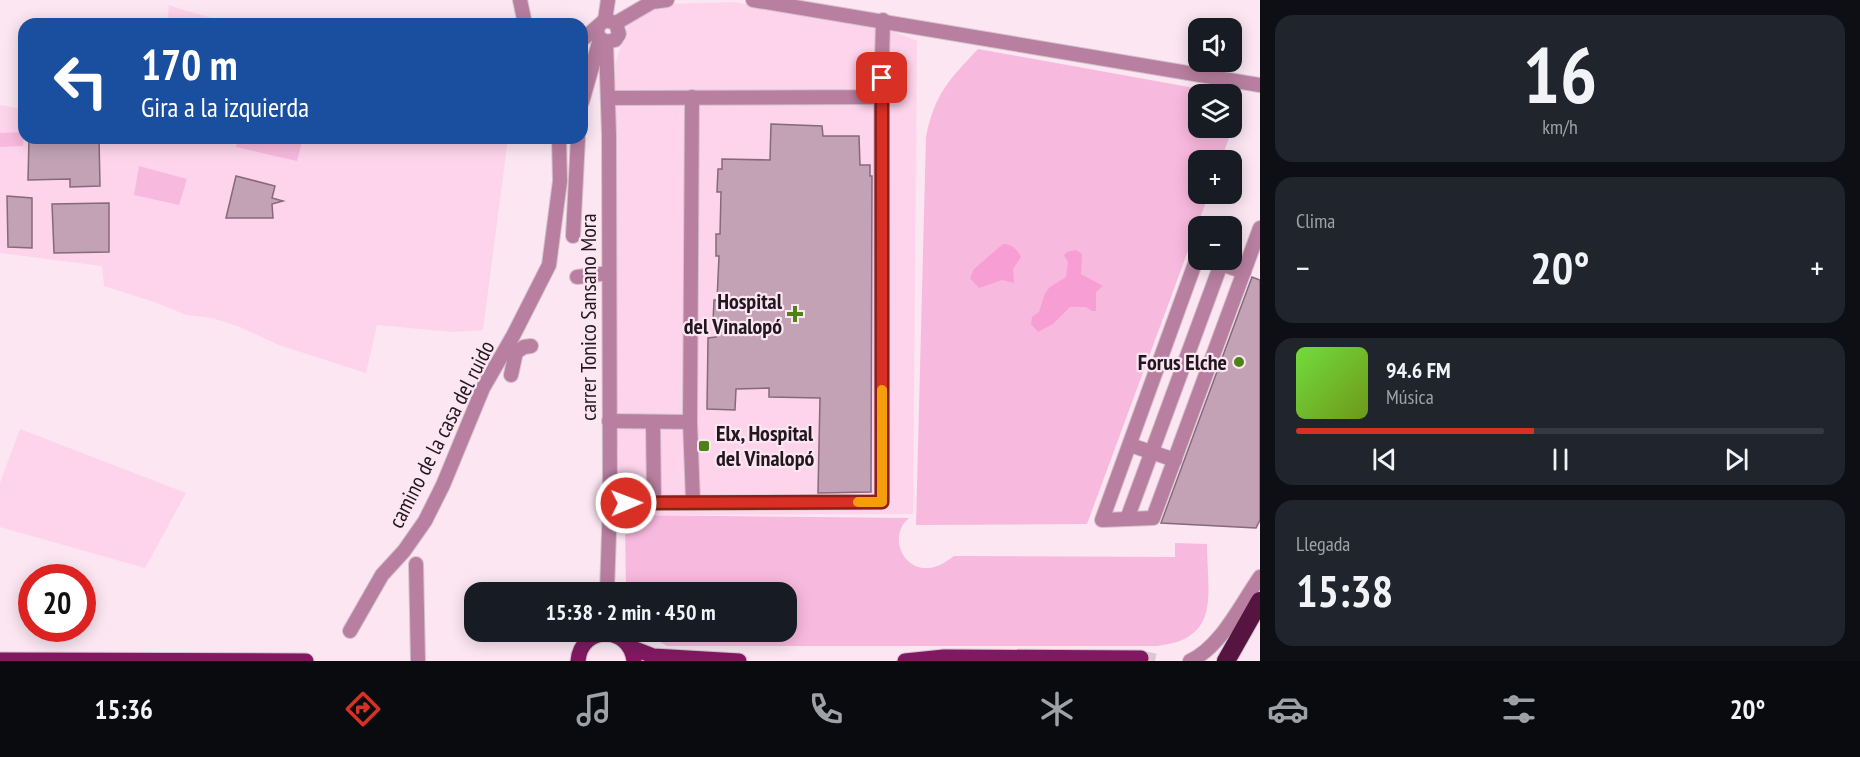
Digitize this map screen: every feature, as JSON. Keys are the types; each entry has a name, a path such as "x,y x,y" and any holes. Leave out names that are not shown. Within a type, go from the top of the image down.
{"highway":[{"path":"1226,661 1260,600"}],"main road":[{"path":"565,661 579,656 585,642"},
{"path":"627,645 654,656 739,661"},
{"path":"905,661 944,657 1141,658"},
{"path":"0,660 306,661"}],"street":[{"path":"520,0 524,18"},
{"path":"588,83 605,30 608,0"},
{"path":"588,37 652,2 668,0"},
{"path":"753,0 1260,85"},
{"path":"610,502 882,502 881,97 883,21"},
{"name":"carrer Tonico Sansano Mora","path":"605,30 609,98 610,502 607,582"},
{"path":"692,97 690,422 693,502"},
{"path":"609,98 881,97"},
{"name":"camino de la casa del ruido","path":"350,631 382,575 404,551 425,521 443,485 483,388 513,336 549,265 560,181 559,144"},
{"path":"573,236 578,144"},
{"path":"1193,270 1102,520 1154,518 1260,228"},
{"path":"1127,519 1188,353 1213,270"},
{"path":"1238,270 1244,272"},
{"path":"577,276 609,273"},
{"path":"1166,345 1211,362"},
{"path":"511,375 516,352 524,346 531,346"},
{"path":"609,421 690,422"},
{"path":"653,422 654,502"},
{"path":"1130,445 1175,460"},
{"path":"609,521 626,503"},
{"path":"416,564 418,661"},
{"path":"1190,661 1201,656 1215,643 1260,577"}],"shaded area":[{"path":"733,2 877,25 917,41 913,514 618,515 615,65 627,26 643,14 670,4"},
{"path":"169,5 212,18 168,18"},
{"path":"978,49 1188,87 1188,138 1229,138 1225,150 1188,150 1188,204 1205,204 1201,216 1188,216 1188,251 1087,524 916,525 926,137 939,98"},
{"path":"0,105 18,108 18,144 507,144 483,330 453,332 377,325 366,373 279,345 240,327 212,318 186,315 104,286 102,266 0,253"},
{"path":"18,132 18,144 23,144 23,146 0,147 0,133"},
{"path":"237,144 301,144 297,161 236,147"},
{"path":"139,166 187,179 179,205 134,195"},
{"path":"1003,244 1012,246 1021,257 1013,269 1014,283 1002,280 979,288 970,278 974,269"},
{"path":"1076,250 1082,254 1081,274 1103,286 1096,292 1096,311 1086,307 1070,307 1053,324 1038,332 1031,324 1032,317 1039,312 1045,293 1050,287 1066,277 1068,262 1064,255"},
{"path":"20,429 186,493 145,568 0,527 0,483"},
{"path":"625,515 909,518 899,533 901,550 911,563 928,568 939,566 954,556 1175,557 1175,543 1207,544 1208,596 1201,624 1192,634 1178,642 1157,646 667,646 660,642 797,642 797,582 626,582"}],"building":[{"name":"Hospital del Vinalopó","path":"771,124 822,126 823,136 859,136 860,165 870,165 870,176 872,176 871,492 818,493 820,398 769,397 769,388 736,389 735,410 707,409 708,338 716,337 717,322 713,322 714,300 717,300 719,256 716,256 716,234 720,234 721,192 717,192 718,169 722,169 722,159 770,160"},
{"path":"29,144 99,144 100,186 70,187 70,179 28,180"},
{"path":"236,176 275,186 272,198 283,201 272,204 273,218 226,218"},
{"path":"7,196 32,198 32,248 8,247"},
{"path":"109,203 109,252 54,253 52,204"},
{"name":"Forus Elche","path":"1252,277 1260,280 1260,520 1256,528 1161,523"}],"tunnel":[{"path":"1141,658 1155,661"}],"slow traffic":[{"path":"858,502 882,502 882,390"}],"place":[{"name":"Hospital del Vinalopó","path":"795,314"},
{"name":"Forus Elche","path":"1239,362"},
{"name":"Elx, Hospital del Vinalopó","path":"704,446"}],"route":[{"path":"626,503 882,502 882,78"}]}
